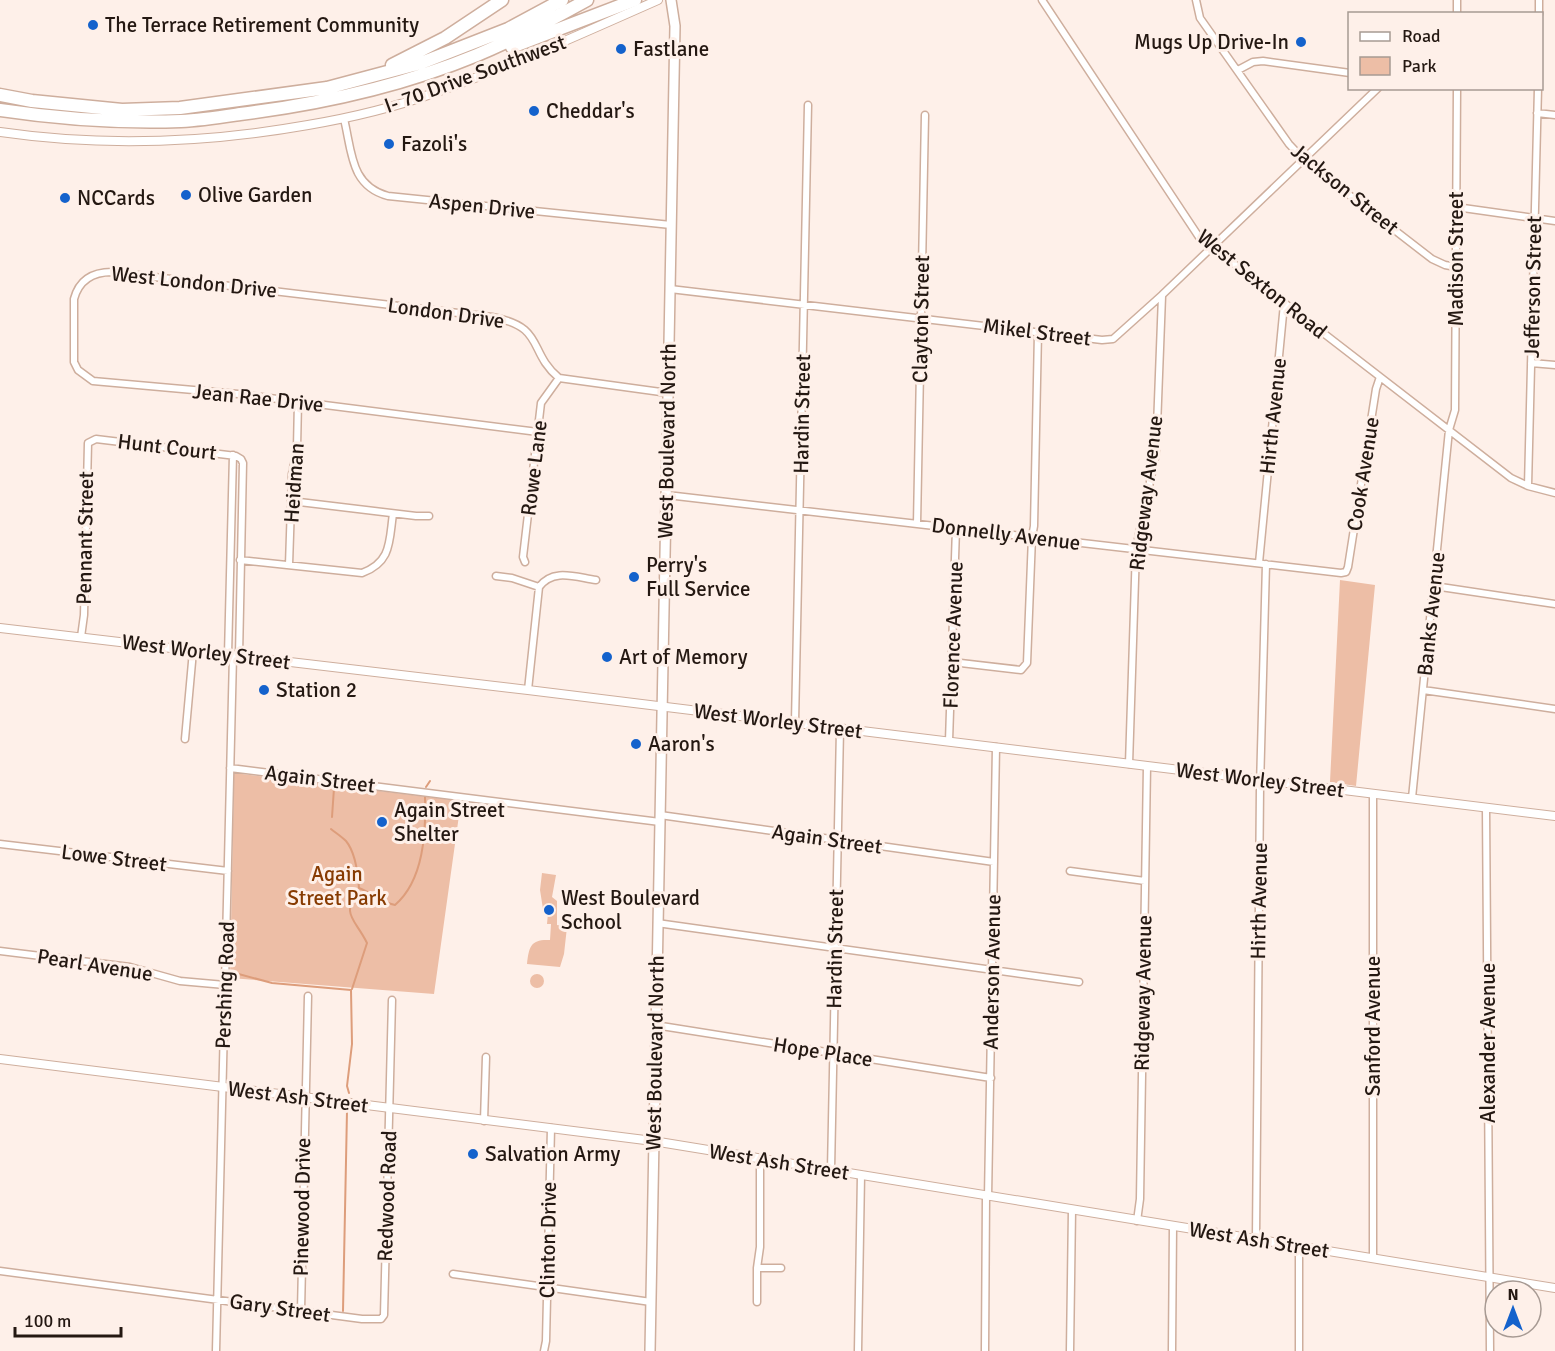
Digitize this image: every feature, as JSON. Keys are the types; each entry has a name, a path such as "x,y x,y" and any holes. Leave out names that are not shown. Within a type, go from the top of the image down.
{"highway":[{"path":"367,77 445,38 502,0"},
{"path":"0,95 32,101 122,110 180,108 327,88 421,63 508,29 561,0"},
{"path":"0,110 105,120 195,120 276,110 322,101 425,74 477,55 542,25 587,0"},
{"path":"477,55 494,54 635,0"}],"main road":[{"name":"West Boulevard North","path":"650,1351 675,26 671,0"}],"street":[{"name":"I- 70 Drive Southwest","path":"0,132 90,141 142,142 232,136 344,118 430,95 516,63 658,0"},
{"name":"West Sexton Road","path":"1042,0 1199,237 1511,478 1528,486 1555,492"},
{"name":"Jackson Street","path":"1196,0 1200,18 1289,144 1304,160 1432,259 1456,267"},
{"path":"1238,70 1263,61 1348,73"},
{"name":"Mikel Street","path":"670,289 1102,340 1113,339 1212,248 1376,90"},
{"name":"Madison Street","path":"1449,429 1455,410 1457,90"},
{"name":"Jefferson Street","path":"1528,486 1538,90"},
{"name":"Hardin Street","path":"795,723 808,105"},
{"path":"1537,113 1555,115"},
{"name":"Clayton Street","path":"917,524 925,115"},
{"name":"Aspen Drive","path":"344,118 356,171 368,187 376,193 671,225"},
{"path":"1456,207 1555,221"},
{"name":"West London Drive","path":"86,279 93,275 112,272 303,293"},
{"name":"Jean Rae Drive","path":"86,279 80,285 74,299 74,362 78,370 93,381 105,384 238,394 538,432"},
{"name":"London Drive","path":"303,293 509,321 532,336 546,364 559,378"},
{"name":"Ridgeway Avenue","path":"1130,764 1136,549 1156,453 1162,295"},
{"name":"Hirth Avenue","path":"1256,1239 1263,564 1284,304"},
{"path":"952,662 1021,670 1027,663 1034,526 1038,332"},
{"path":"1531,363 1555,365"},
{"name":"Cook Avenue","path":"1346,572 1376,389 1380,377"},
{"path":"559,378 668,393"},
{"name":"Rowe Lane","path":"525,562 523,556 542,403 559,378"},
{"name":"Heidman","path":"289,565 292,474 297,448 298,401"},
{"name":"Banks Avenue","path":"1412,798 1449,429"},
{"name":"Hunt Court","path":"92,440 233,455 241,459"},
{"name":"Pennant Street","path":"81,637 84,615 87,448 88,443 92,440"},
{"path":"233,455 233,656"},
{"name":"Pershing Road","path":"216,1351 233,656 240,560 243,463 241,459"},
{"name":"Donnelly Avenue","path":"667,495 1346,572"},
{"path":"291,501 393,514 429,516"},
{"path":"240,560 355,574 371,569 387,554 393,514"},
{"name":"Florence Avenue","path":"949,741 956,528"},
{"path":"528,690 539,587 548,576 556,575 596,580"},
{"path":"496,576 512,578 539,587"},
{"path":"1434,586 1555,604"},
{"name":"West Worley Street","path":"0,628 528,690 1555,816"},
{"path":"185,739 193,651"},
{"path":"1423,690 1555,709"},
{"name":"Hardin Street","path":"831,1170 840,729"},
{"name":"Anderson Avenue","path":"985,1351 996,747"},
{"name":"Ridgeway Avenue","path":"1137,1221 1140,1198 1147,766"},
{"name":"Again Street","path":"230,768 660,818 994,862"},
{"name":"Sanford Avenue","path":"1373,794 1373,1258"},
{"name":"Alexander Avenue","path":"1486,808 1490,1351"},
{"name":"Lowe Street","path":"0,844 228,872"},
{"path":"1070,871 1145,881"},
{"path":"657,922 1079,982"},
{"name":"Pearl Avenue","path":"0,951 130,967 180,981 225,985"},
{"name":"Pinewood Drive","path":"301,1311 308,996"},
{"name":"Redwood Road","path":"381,1319 384,1315 392,1000"},
{"name":"Hope Place","path":"655,1025 991,1078"},
{"path":"484,1120 486,1057"},
{"name":"West Ash Street","path":"0,1059 653,1141 1555,1288"},
{"name":"Clinton Drive","path":"544,1351 551,1128"},
{"path":"757,1302 757,1268 760,1247 760,1159"},
{"path":"858,1351 861,1175"},
{"path":"1070,1351 1072,1210"},
{"path":"1172,1351 1173,1226"},
{"path":"1299,1246 1299,1351"},
{"path":"757,1268 781,1268"},
{"name":"Gary Street","path":"0,1271 362,1319 381,1319"},
{"path":"453,1274 651,1302"}],"green space":[{"path":"1340,580 1375,585 1356,786 1330,782"},
{"name":"Again Street Park","path":"234,773 461,801 434,994 230,978"},
{"path":"542,873 556,875 552,897 557,901 557,925 567,927 560,967 527,964 532,945 535,942 550,940 551,924 547,924 548,913 543,909 540,890"},
{"path":"534,974 540,974 544,981 540,988 534,988 530,984 530,978"}],"waterway":[{"path":"426,787 430,781"},
{"path":"332,817 334,788"},
{"path":"359,888 395,905 405,895 418,869 421,855 424,840 425,797"},
{"path":"331,829 346,841 354,857 359,888 353,897 350,911 351,917 367,943 352,989"},
{"path":"235,973 272,983 351,990 352,1044 347,1086 349,1093"},
{"path":"343,1311 347,1111"}],"place":[{"name":"The Terrace Retirement Community","path":"93,25"},
{"name":"Mugs Up Drive-In","path":"1301,42"},
{"name":"Fastlane","path":"621,49"},
{"name":"Cheddar's","path":"534,111"},
{"name":"Fazoli's","path":"389,144"},
{"name":"Olive Garden","path":"186,195"},
{"name":"NCCards","path":"65,198"},
{"name":"Perry's Full Service","path":"634,577"},
{"name":"Art of Memory","path":"607,657"},
{"name":"Station 2","path":"264,690"},
{"name":"Aaron's","path":"636,744"},
{"name":"Again Street Shelter","path":"382,822"},
{"name":"West Boulevard School","path":"549,910"},
{"name":"Salvation Army","path":"473,1154"}]}
